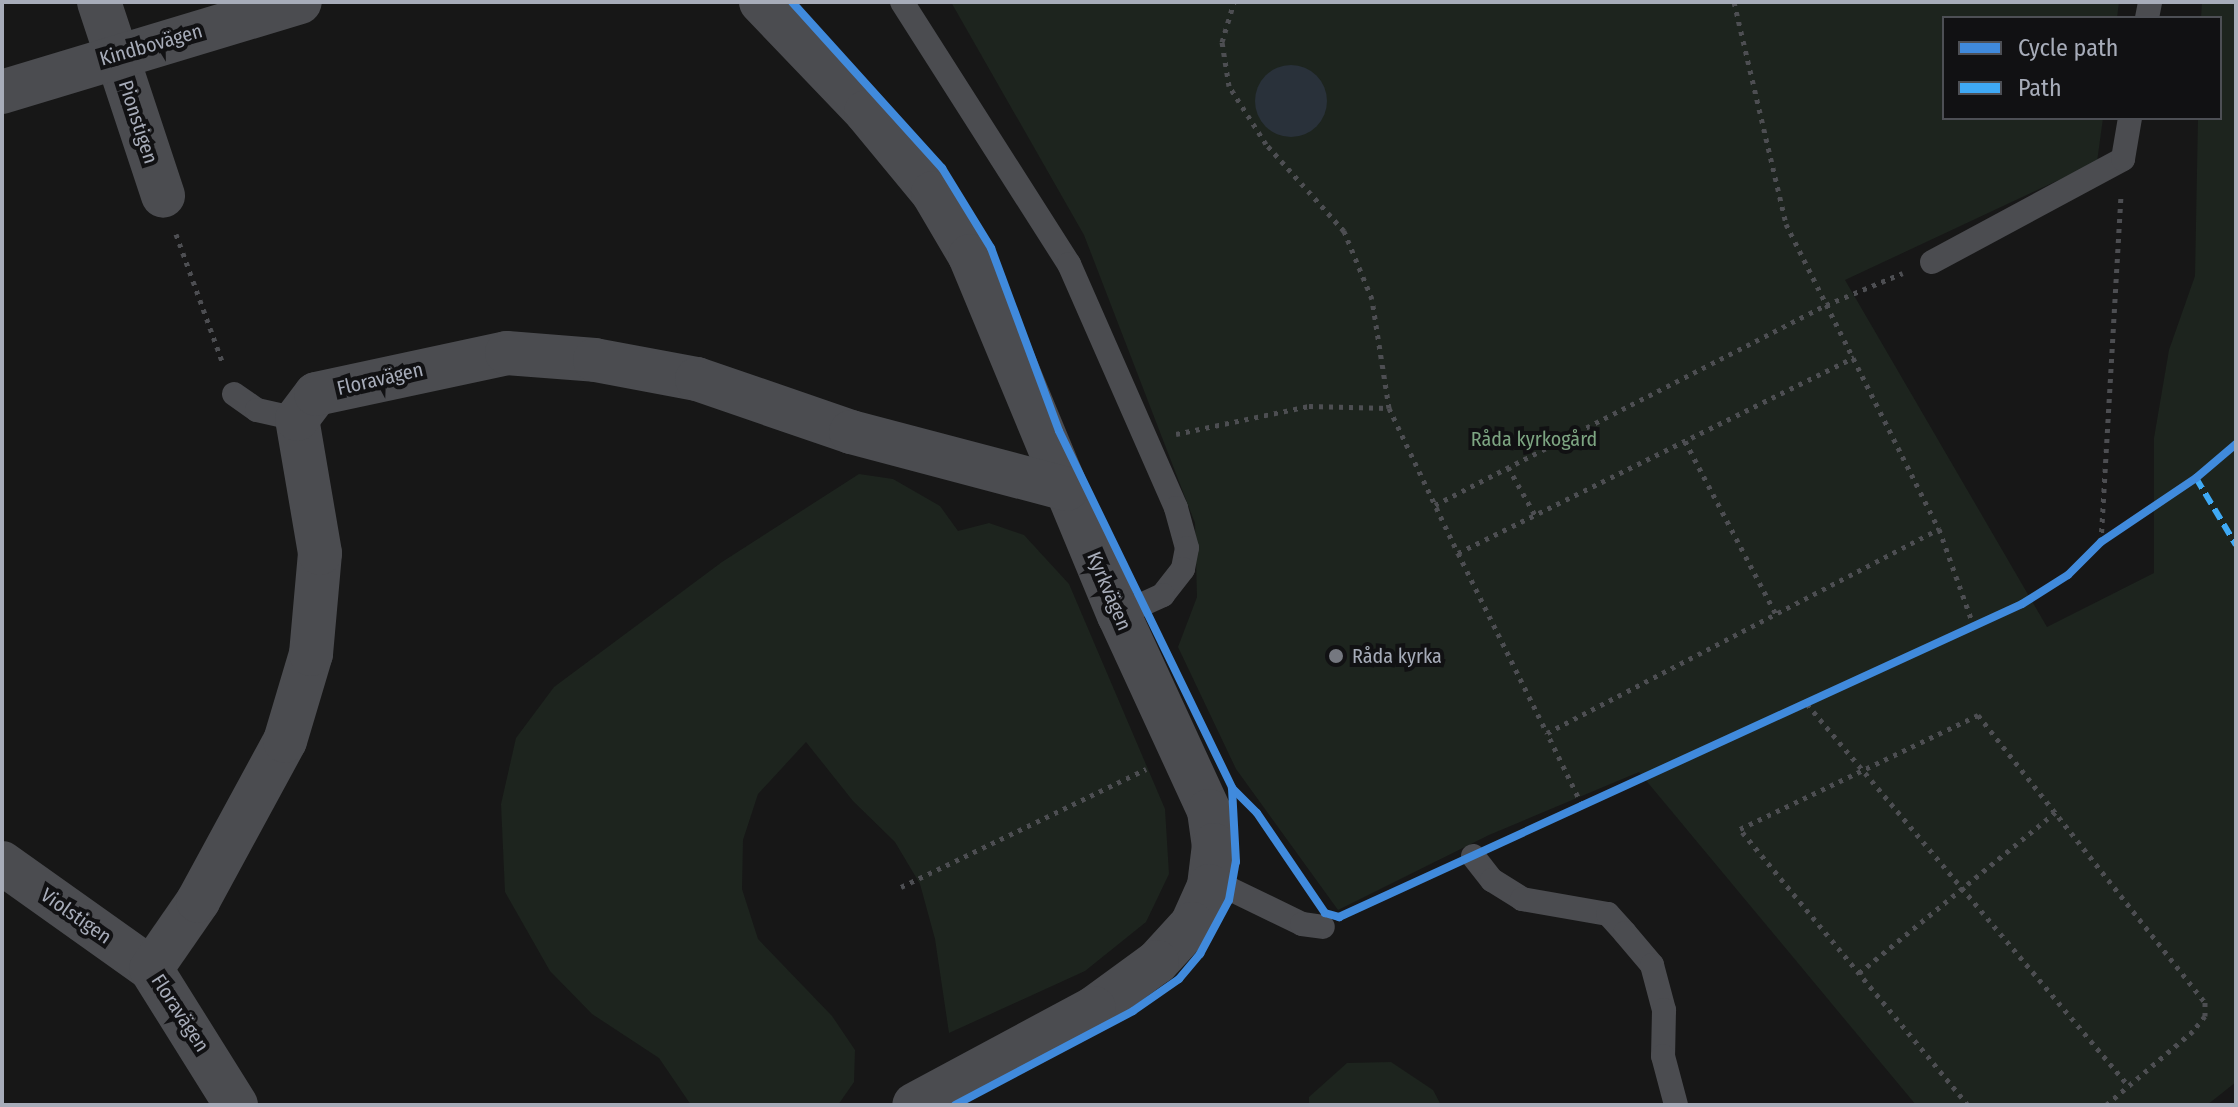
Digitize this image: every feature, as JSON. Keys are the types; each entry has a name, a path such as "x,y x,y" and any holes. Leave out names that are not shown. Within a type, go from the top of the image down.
{"street":[{"name":"Pionstigen","path":"99,2 163,196"},
{"name":"Kindbovägen","path":"2,92 115,54 300,2"},
{"name":"Kyrkvägen","path":"761,2 866,112 933,193 970,256 1119,615 1209,811 1214,845 1209,886 1192,924 1157,962 1094,1008 914,1105"},
{"name":"Floravägen","path":"236,1105 151,969 198,901 285,741 311,654 320,553 297,419 316,394 507,353 549,355 697,379 851,432 1067,489"},
{"name":"Violstigen","path":"2,863 151,969"}],"lane":[{"path":"902,2 1069,264 1176,508 1187,548 1183,569 1163,595 1119,615"},
{"path":"1932,262 2123,159 2130,120"},
{"path":"234,394 257,410 297,419"},
{"path":"1473,856 1492,880 1522,899 1608,914 1652,965 1664,1010 1663,1056 1676,1105"},
{"path":"1209,886 1232,890 1302,924 1323,927"}],"path":[{"path":"1234,2 1222,42 1229,86 1266,144 1344,231 1372,299 1389,408 1582,805"},
{"path":"1734,2 1786,224 1939,529 1974,627"},
{"path":"2101,542 2123,159"},
{"path":"163,196 234,394"},
{"path":"1435,505 1826,305 1932,262"},
{"path":"1458,553 1854,357"},
{"path":"1148,442 1229,419 1309,406 1389,408"},
{"path":"1685,441 1776,614"},
{"path":"1508,467 1535,515"},
{"path":"1547,733 1939,529"},
{"path":"1807,704 2128,1085"},
{"path":"1968,1105 1740,829 1978,715 2205,1002 2205,1016 2193,1031 2106,1105"},
{"path":"901,887 1182,751"},
{"path":"1859,973 2056,812"}],"green space":[{"name":"Råda kyrkogård","path":"951,2 2119,2 2117,16 1942,16 1942,120 2103,120 2097,162 1845,280 2047,627 2154,573 2154,438 2169,350 2195,276 2198,120 2222,120 2222,16 2201,16 2202,2 2236,2 2236,1082 2207,1105 1916,1105 1639,772 1489,835 1338,910 1236,769 1178,647 1197,597 1195,523 1084,235"},
{"path":"859,474 893,479 940,506 958,531 989,523 1024,535 1069,584 1165,809 1169,874 1146,922 1085,971 949,1033 935,939 920,884 895,842 853,801 806,742 758,794 743,840 742,889 758,939 832,1016 855,1050 854,1082 838,1105 691,1105 659,1058 592,1014 550,971 505,892 501,804 516,738 554,687 722,562"},
{"path":"1391,1062 1433,1090 1441,1105 1309,1105 1309,1097 1347,1063"}],"shaded area":[{"path":"1291,65 1311,71 1321,81 1327,101 1321,121 1311,131 1291,137 1271,131 1261,121 1255,101 1261,81 1271,71"}],"marked path":[{"path":"2196,478 2236,545"}],"cycle path":[{"path":"792,2 942,168 991,248 1059,431 1232,788 1257,813 1325,913 1339,917 2022,604 2068,575 2101,542 2196,478 2236,444"},
{"path":"955,1105 1133,1011 1179,979 1200,954 1229,900 1236,862 1232,788"}],"place":[{"name":"Råda kyrka","path":"1336,656"}]}
